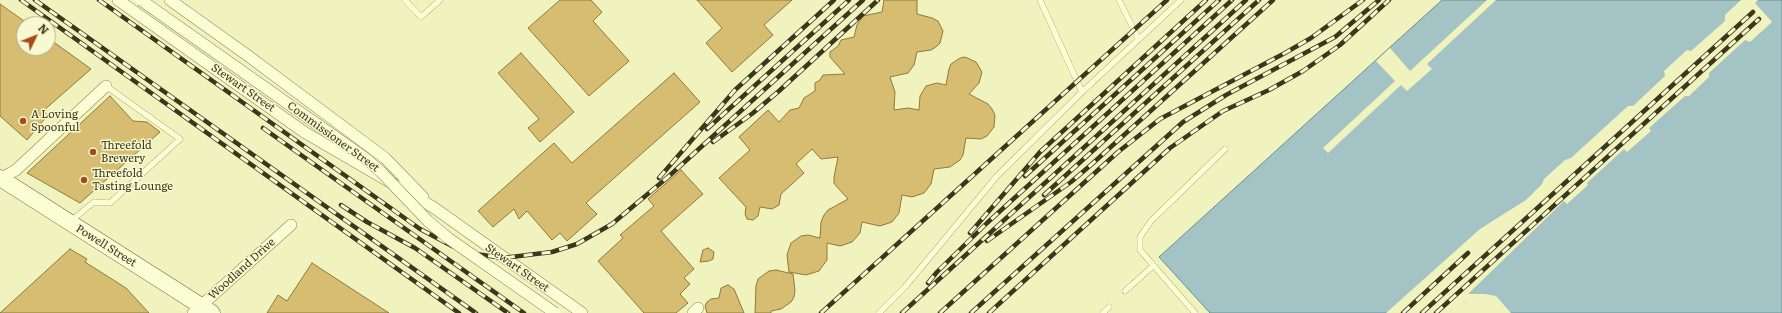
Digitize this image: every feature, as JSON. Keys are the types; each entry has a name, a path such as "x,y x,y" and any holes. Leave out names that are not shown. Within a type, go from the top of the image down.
{"main road":[{"name":"Powell Street","path":"0,179 202,311"}],"street":[{"name":"Stewart Street","path":"118,0 304,132 433,208 582,313"},
{"name":"Commissioner Street","path":"141,0 365,158 381,172 428,221 448,238 555,313"},
{"name":"Stewart Street","path":"170,0 247,55 385,158 433,208"},
{"path":"0,179 16,170 106,86"},
{"name":"Woodland Drive","path":"202,311 291,225"}],"lane":[{"path":"405,0 421,17 440,0"},
{"path":"1040,0 1082,92"},
{"path":"1119,0 1138,38"},
{"path":"879,313 905,287 998,176 1138,38 1181,0"},
{"path":"69,223 94,202 110,203 180,139 106,86"},
{"path":"1195,313 1140,250 1140,237 1150,221 1225,149"},
{"path":"1125,291 1153,266"},
{"path":"1103,313 1109,308"}],"water":[{"path":"1442,0 1782,0 1782,313 1492,313 1477,300 1445,305 1437,313 1210,313 1159,257"}],"pier":[{"path":"1487,0 1496,0 1427,64 1432,69 1407,91 1401,85 1328,153 1323,148 1395,81 1376,61 1390,48 1410,71"},
{"path":"1741,0 1758,0 1755,3 1772,22 1750,42 1745,40 1709,73 1709,77 1689,96 1685,96 1649,128 1651,131 1627,152 1624,149 1587,183 1588,185 1567,204 1564,201 1468,294 1485,294 1496,296 1511,313 1490,313 1477,302 1466,302 1446,307 1440,313 1386,313 1480,229 1526,200 1542,184 1544,179 1565,160 1571,158 1628,106 1633,106 1665,76 1664,71 1687,50 1691,51 1725,21 1725,15"}],"building":[{"path":"560,0 591,0 602,12 593,21 629,61 589,96 528,28"},
{"path":"697,0 792,0 764,25 773,35 732,72 706,43 722,28"},
{"path":"884,0 917,0 917,14 938,21 943,31 940,43 936,47 931,50 917,52 914,65 908,73 890,77 895,92 894,110 908,108 919,110 920,96 926,86 937,83 946,85 951,64 960,58 965,57 976,62 982,72 979,83 969,94 988,104 992,109 995,115 994,127 987,136 981,139 966,138 963,155 960,160 950,167 934,169 931,184 924,193 912,197 902,195 899,213 892,222 880,226 862,222 860,233 852,242 840,246 827,243 827,260 819,271 806,275 789,272 787,255 791,243 801,236 808,235 820,238 821,222 824,215 828,210 848,199 834,183 838,157 821,159 812,149 796,164 804,173 781,194 779,205 772,209 760,207 758,216 753,220 747,219 745,214 746,207 719,178 750,150 739,137 768,110 779,122 790,110 799,108 804,98 815,91 815,83 820,80 823,75 845,74 830,57 830,52 838,46 841,40 854,37 857,25 863,16 882,12"},
{"path":"0,4 17,16 16,56 56,56 56,44 91,69 43,111 48,115 27,140 0,116"},
{"path":"521,53 574,112 540,142 528,128 539,119 498,73"},
{"path":"674,73 700,102 586,203 597,214 567,241 560,233 552,240 527,211 519,219 514,209 493,227 478,211 554,143 572,163"},
{"name":"Threefold Brewery","path":"110,96 133,121 147,122 160,132 80,203 27,173"},
{"path":"681,170 703,194 661,231 694,269 684,278 690,284 680,294 688,303 676,313 644,313 598,261 623,238 620,235 654,206 648,199"},
{"path":"708,248 714,252 713,259 700,262 703,250"},
{"path":"70,249 87,259 85,262 126,288 149,313 0,313"},
{"path":"312,263 389,313 267,313 278,295 287,301"},
{"path":"776,270 793,274 795,291 794,297 791,302 781,309 771,311 771,313 755,313 756,286 758,279 769,271"},
{"path":"728,285 734,289 744,313 707,313 705,306 707,302 711,299 719,298 721,288"}],"railway":[{"path":"21,0 459,313"},
{"path":"35,0 476,313"},
{"path":"99,0 420,229 452,246 476,254 503,258 552,252 577,244 612,224 668,177 863,0"},
{"path":"659,178 735,90 834,0"},
{"path":"707,129 849,0"},
{"path":"713,142 753,113 779,91 878,0"},
{"path":"821,313 1167,0"},
{"path":"970,233 1040,152 1206,0"},
{"path":"1025,176 1219,0"},
{"path":"928,283 937,272 987,223 1232,0"},
{"path":"902,313 1246,0"},
{"path":"1044,195 1259,0"},
{"path":"987,241 1071,182 1273,0"},
{"path":"940,313 1118,152 1160,119 1311,38 1363,0"},
{"path":"971,313 1183,122 1226,95 1335,37 1379,0"},
{"path":"989,313 1170,148 1223,111 1269,90 1303,71 1340,45 1389,0"},
{"path":"1422,313 1753,12"},
{"path":"1436,313 1759,19"},
{"path":"263,128 524,313"},
{"path":"341,205 367,222 415,248 508,313"},
{"path":"1403,313 1468,253"}],"place":[{"name":"A Loving Spoonful","path":"23,121"},
{"name":"Threefold Brewery","path":"93,152"},
{"name":"Threefold Tasting Lounge","path":"84,180"}]}
